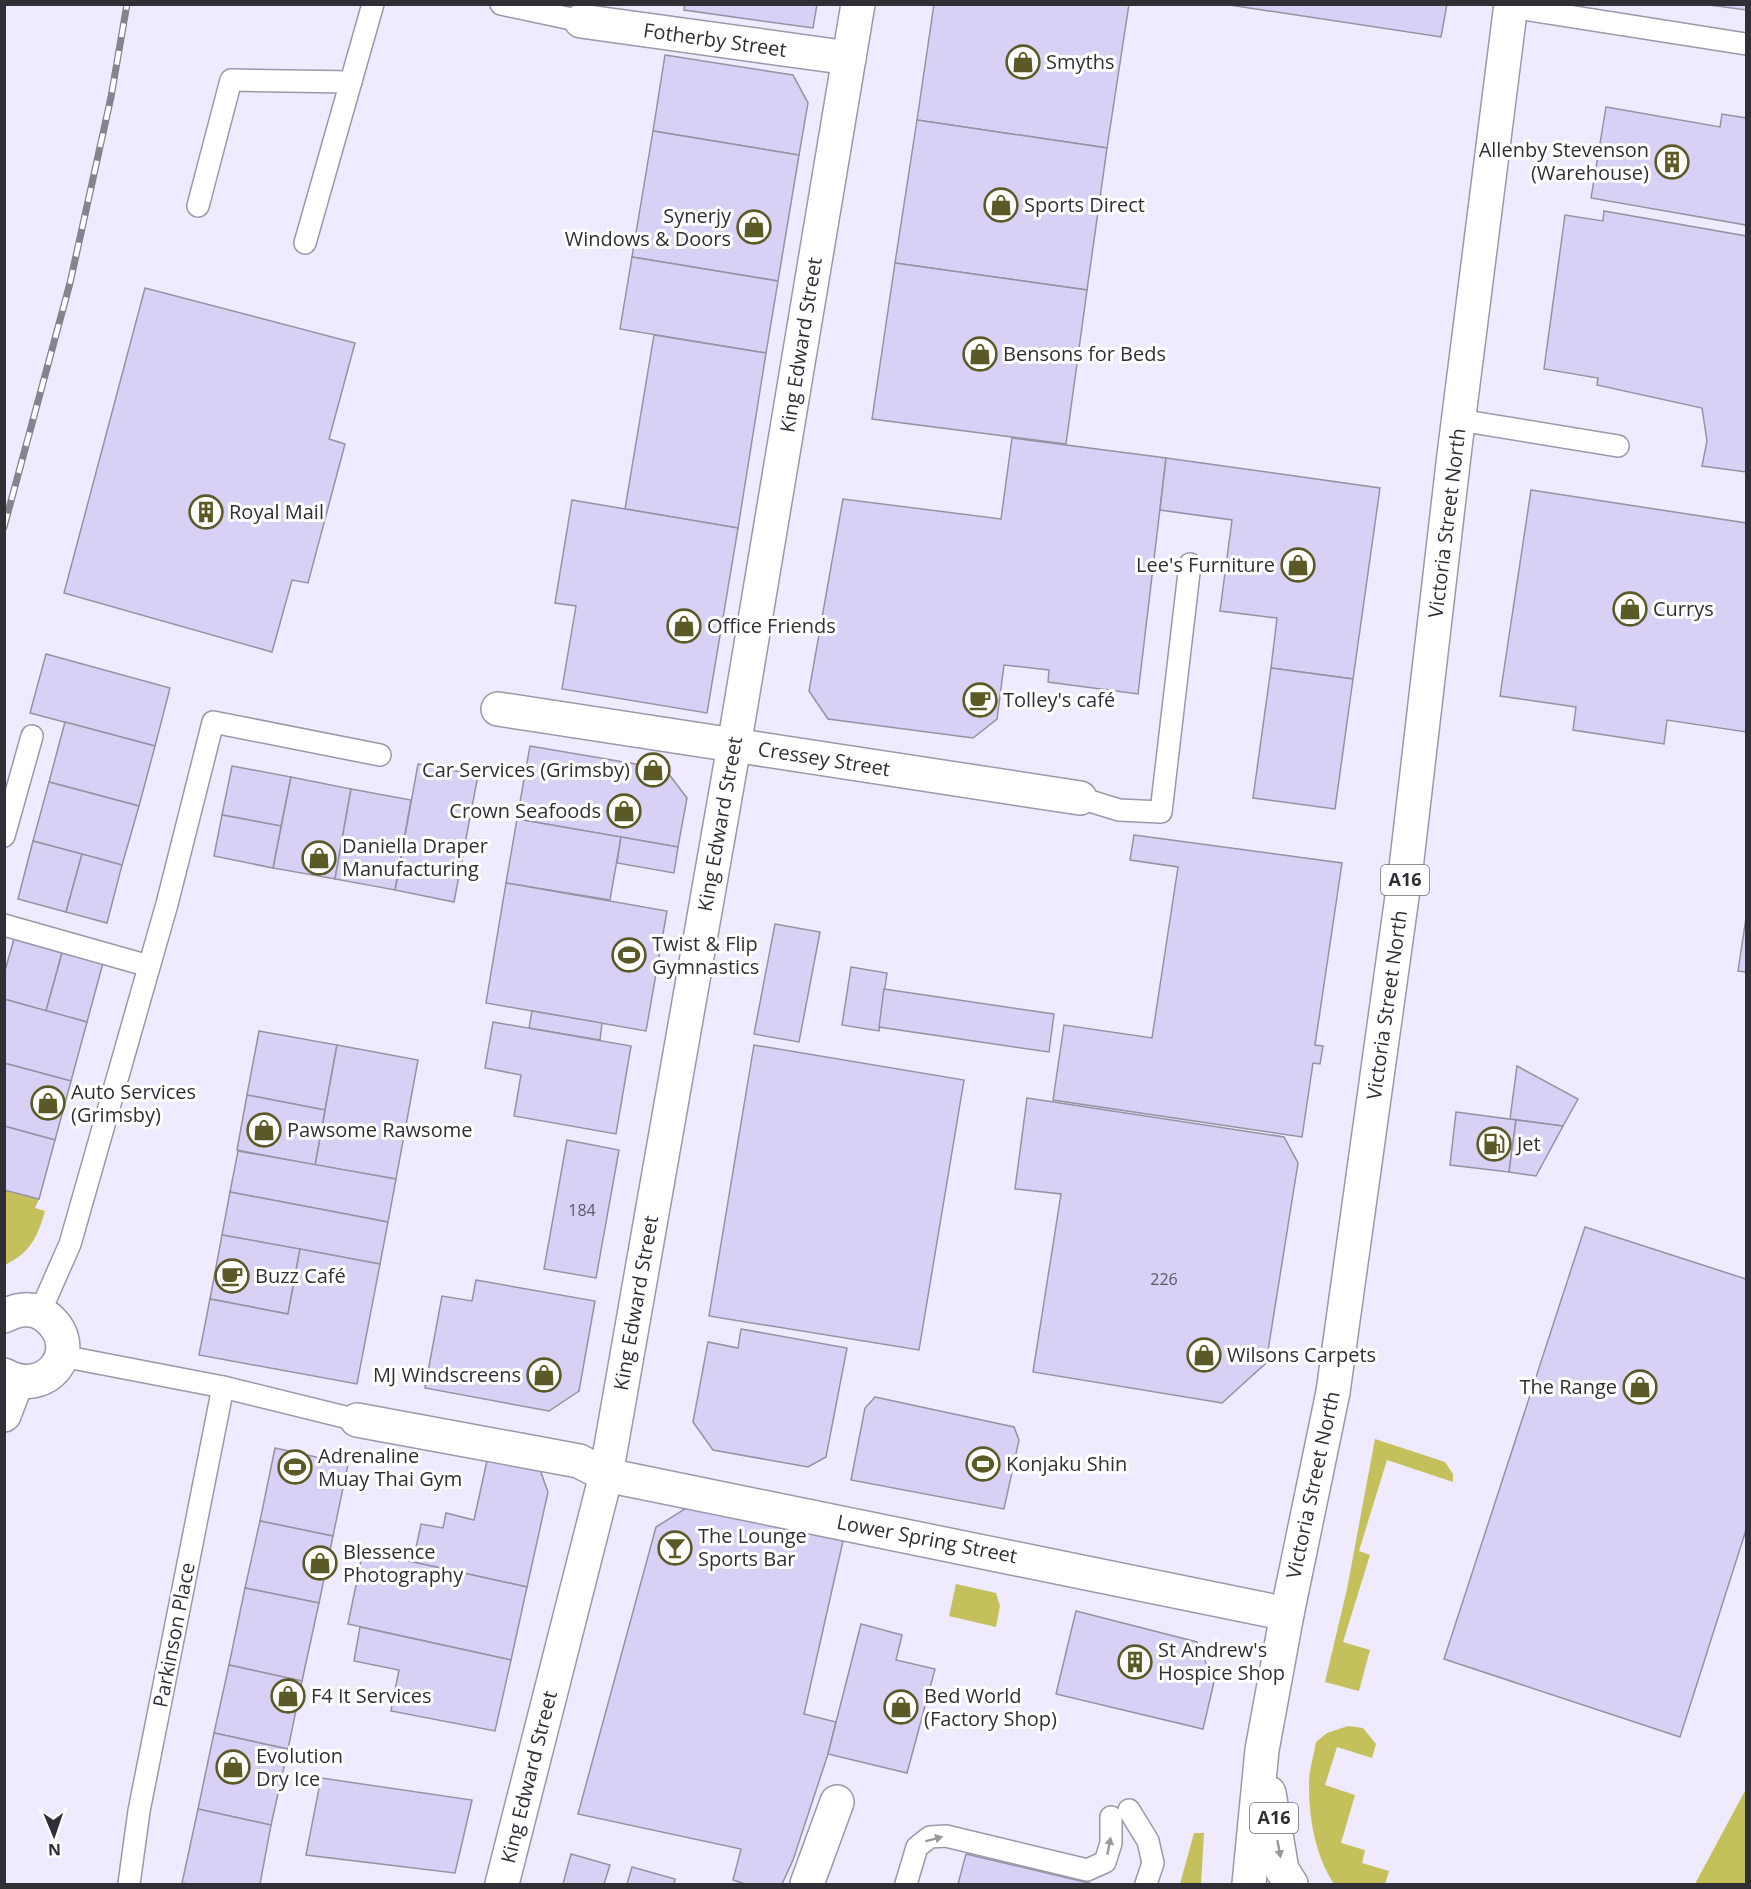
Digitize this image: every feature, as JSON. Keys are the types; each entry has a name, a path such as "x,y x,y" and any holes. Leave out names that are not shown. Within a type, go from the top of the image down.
{"main road":[{"name":"King Edward Street","path":"502,1884 606,1475 734,746 858,4"},
{"name":"Victoria Street North","path":"1249,1884 1262,1750 1287,1614 1333,1392 1406,868 1511,6"},
{"name":"Fotherby Street","path":"581,21 849,58"},
{"name":"Cressey Street","path":"498,708 1080,798"},
{"path":"4,1316 16,1311 40,1312 57,1326 63,1346 62,1356 57,1366 49,1374 28,1383 11,1378 4,1415"},
{"name":"Lower Spring Street","path":"357,1420 579,1461 606,1475 1287,1614"},
{"name":"Victoria Street North","path":"1262,1750 1282,1870 1291,1884"},
{"path":"807,1884 837,1802"}],"lane":[{"path":"305,243 373,4"},
{"path":"501,4 581,21"},
{"path":"1511,6 1746,44"},
{"path":"198,206 231,80 351,82"},
{"path":"1459,420 1618,446"},
{"path":"1080,798 1119,810 1161,812 1190,564"},
{"path":"40,1312 70,1244 167,904 213,722 380,755"},
{"path":"4,836 32,736"},
{"path":"4,925 149,966"},
{"path":"62,1356 223,1387 357,1420"},
{"name":"Parkinson Place","path":"129,1884 139,1811 223,1387"},
{"path":"906,1884 917,1847 930,1837 946,1836 1087,1870 1105,1862 1120,1814 1148,1841 1153,1863 1146,1884"}],"shaded area":[{"path":"4,1190 39,1199 35,1208 45,1211 32,1243 21,1255 5,1265"},
{"path":"1375,1439 1445,1462 1453,1474 1453,1482 1387,1460 1359,1551 1370,1555 1343,1642 1370,1650 1359,1691 1325,1682 1347,1589"},
{"path":"956,1584 996,1593 1000,1606 996,1627 949,1616"},
{"path":"1348,1726 1363,1728 1376,1744 1372,1758 1337,1747 1325,1785 1355,1795 1341,1843 1365,1850 1362,1863 1389,1871 1385,1884 1334,1884 1322,1861 1314,1836 1309,1784 1316,1742 1327,1733"},
{"path":"1746,1789 1746,1884 1695,1884"},
{"path":"1194,1833 1204,1833 1201,1884 1180,1884"}],"building":[{"path":"685,4 817,4 813,28 684,10"},
{"name":"Smyths","path":"934,4 1129,4 1107,148 917,120"},
{"path":"1223,4 1447,4 1441,37"},
{"path":"1702,4 1746,4 1746,10"},
{"path":"665,55 793,75 808,103 799,155 653,131"},
{"name":"Allenby Stevenson (Warehouse)","path":"1606,107 1720,127 1722,114 1746,118 1746,225 1591,198"},
{"name":"Sports Direct","path":"917,120 1107,148 1087,290 895,263"},
{"path":"653,131 799,155 778,281 632,257"},
{"path":"1604,211 1746,236 1746,472 1702,466 1707,441 1702,408 1597,385 1598,378 1544,369 1565,215 1603,221"},
{"path":"632,257 778,281 766,353 620,329"},
{"name":"Bensons for Beds","path":"895,263 1087,290 1066,444 872,419"},
{"name":"Royal Mail","path":"145,288 355,343 329,439 345,444 308,583 292,580 272,652 64,593"},
{"path":"654,335 766,353 738,528 625,509"},
{"path":"1012,438 1166,458 1138,694 1048,682 1049,670 1004,665 997,719 973,738 828,719 809,691 843,499 1001,519"},
{"name":"Lee's Furniture","path":"1166,458 1380,488 1353,679 1271,668 1277,618 1220,611 1232,520 1160,510"},
{"name":"Currys","path":"1531,490 1746,523 1746,732 1667,720 1664,744 1573,730 1576,707 1500,696"},
{"path":"572,500 738,528 707,713 562,689 576,606 555,603"},
{"path":"46,654 170,688 155,746 30,713"},
{"path":"1271,668 1353,679 1335,809 1253,798"},
{"path":"65,722 155,746 139,806 49,782"},
{"path":"530,746 665,769 687,798 678,847 517,819"},
{"path":"418,764 478,775 454,902 395,890"},
{"path":"232,766 291,777 281,826 222,815"},
{"path":"291,777 351,789 335,879 273,868"},
{"path":"49,782 139,806 122,865 33,841"},
{"path":"351,789 411,800 395,890 335,879"},
{"path":"222,815 281,826 273,868 214,856"},
{"path":"517,819 621,837 610,900 506,883"},
{"path":"1134,835 1342,863 1315,1045 1323,1046 1320,1064 1313,1063 1302,1137 1053,1100 1064,1025 1152,1038 1178,867 1130,860"},
{"path":"621,837 678,847 674,873 617,863"},
{"path":"33,841 82,854 66,912 18,899"},
{"path":"82,854 122,865 107,923 66,912"},
{"path":"506,883 667,911 646,1031 486,1003"},
{"path":"1746,918 1746,972 1738,971"},
{"path":"775,924 820,932 799,1042 754,1034"},
{"path":"14,939 62,953 46,1011 4,999 4,974"},
{"path":"62,953 103,963 87,1022 46,1011"},
{"path":"851,967 887,973 879,1031 842,1025"},
{"path":"884,989 1054,1014 1049,1052 879,1027"},
{"path":"4,999 87,1022 71,1081 4,1063"},
{"path":"532,1011 602,1023 600,1040 529,1028"},
{"path":"493,1022 631,1046 616,1134 514,1116 521,1075 485,1068"},
{"path":"259,1031 337,1045 325,1110 247,1095"},
{"path":"337,1045 418,1060 396,1179 315,1165"},
{"path":"754,1045 964,1080 919,1350 709,1316"},
{"path":"4,1063 71,1081 55,1140 4,1126"},
{"path":"1517,1066 1578,1099 1563,1126 1510,1119"},
{"path":"247,1095 325,1110 315,1165 237,1150"},
{"path":"1027,1098 1284,1137 1298,1163 1266,1363 1222,1403 1033,1372 1061,1194 1015,1189"},
{"path":"1456,1112 1516,1120 1509,1172 1450,1165"},
{"path":"1516,1120 1563,1126 1536,1176 1509,1172"},
{"path":"4,1126 55,1140 39,1199 4,1190"},
{"path":"567,1140 619,1150 596,1278 544,1269"},
{"path":"238,1151 396,1179 388,1222 230,1192"},
{"path":"230,1192 388,1222 380,1264 222,1235"},
{"name":"The Range","path":"1585,1227 1746,1279 1746,1530 1680,1737 1444,1659"},
{"path":"222,1235 300,1249 288,1314 210,1299"},
{"path":"300,1249 380,1264 357,1384 199,1355 210,1299 288,1314"},
{"path":"476,1280 595,1301 579,1391 549,1411 425,1388 442,1296 472,1301"},
{"path":"741,1329 847,1348 826,1457 808,1467 713,1450 693,1422 708,1342 738,1348"},
{"path":"875,1397 1014,1427 1019,1440 1004,1509 851,1480 865,1408"},
{"path":"275,1448 348,1464 333,1536 260,1521"},
{"path":"488,1456 539,1467 548,1492 527,1587 413,1562 421,1524 443,1528 446,1513 474,1520"},
{"path":"691,1505 843,1541 804,1714 836,1722 828,1754 793,1860 782,1884 745,1884 733,1880 741,1849 578,1814 656,1527"},
{"path":"260,1521 333,1536 319,1603 245,1588"},
{"path":"363,1551 527,1587 511,1660 348,1624"},
{"path":"245,1588 319,1603 302,1681 229,1665"},
{"name":"St Andrew's Hospice Shop","path":"1076,1611 1197,1642 1214,1682 1203,1729 1056,1694"},
{"path":"861,1624 902,1635 896,1660 935,1669 907,1773 828,1754"},
{"path":"360,1627 511,1660 495,1731 391,1711 399,1670 354,1661"},
{"path":"229,1665 302,1681 288,1749 214,1733"},
{"path":"214,1733 288,1749 271,1825 198,1809"},
{"path":"321,1778 472,1800 455,1873 306,1855"},
{"path":"198,1809 271,1825 260,1884 182,1883"},
{"path":"571,1854 610,1865 604,1884 563,1884"},
{"path":"966,1854 1093,1884 958,1884"},
{"path":"632,1867 675,1879 674,1884 627,1884"}],"railway":[{"path":"4,527 70,283 111,97 127,4"}],"place":[{"name":"Smyths","path":"1023,62"},
{"name":"Allenby Stevenson (Warehouse)","path":"1672,162"},
{"name":"Sports Direct","path":"1001,205"},
{"name":"Synerjy Windows & Doors","path":"754,227"},
{"name":"Bensons for Beds","path":"980,354"},
{"name":"Royal Mail","path":"206,512"},
{"name":"Lee's Furniture","path":"1298,565"},
{"name":"Currys","path":"1630,609"},
{"name":"Office Friends","path":"684,626"},
{"name":"Tolley's café","path":"980,700"},
{"name":"Car Services (Grimsby)","path":"653,770"},
{"name":"Crown Seafoods","path":"624,811"},
{"name":"Daniella Draper Manufacturing","path":"319,858"},
{"name":"Twist & Flip Gymnastics","path":"629,955"},
{"name":"Auto Services (Grimsby)","path":"48,1103"},
{"name":"Pawsome Rawsome","path":"264,1130"},
{"name":"Jet","path":"1494,1144"},
{"name":"Buzz Café","path":"232,1276"},
{"name":"Wilsons Carpets","path":"1204,1355"},
{"name":"MJ Windscreens","path":"544,1375"},
{"name":"The Range","path":"1640,1387"},
{"name":"Konjaku Shin","path":"983,1464"},
{"name":"Adrenaline Muay Thai Gym","path":"295,1467"},
{"name":"The Lounge Sports Bar","path":"675,1548"},
{"name":"Blessence Photography","path":"320,1563"},
{"name":"St Andrew's Hospice Shop","path":"1135,1662"},
{"name":"F4 It Services","path":"288,1696"},
{"name":"Bed World (Factory Shop)","path":"901,1707"},
{"name":"Evolution Dry Ice","path":"233,1767"}]}
